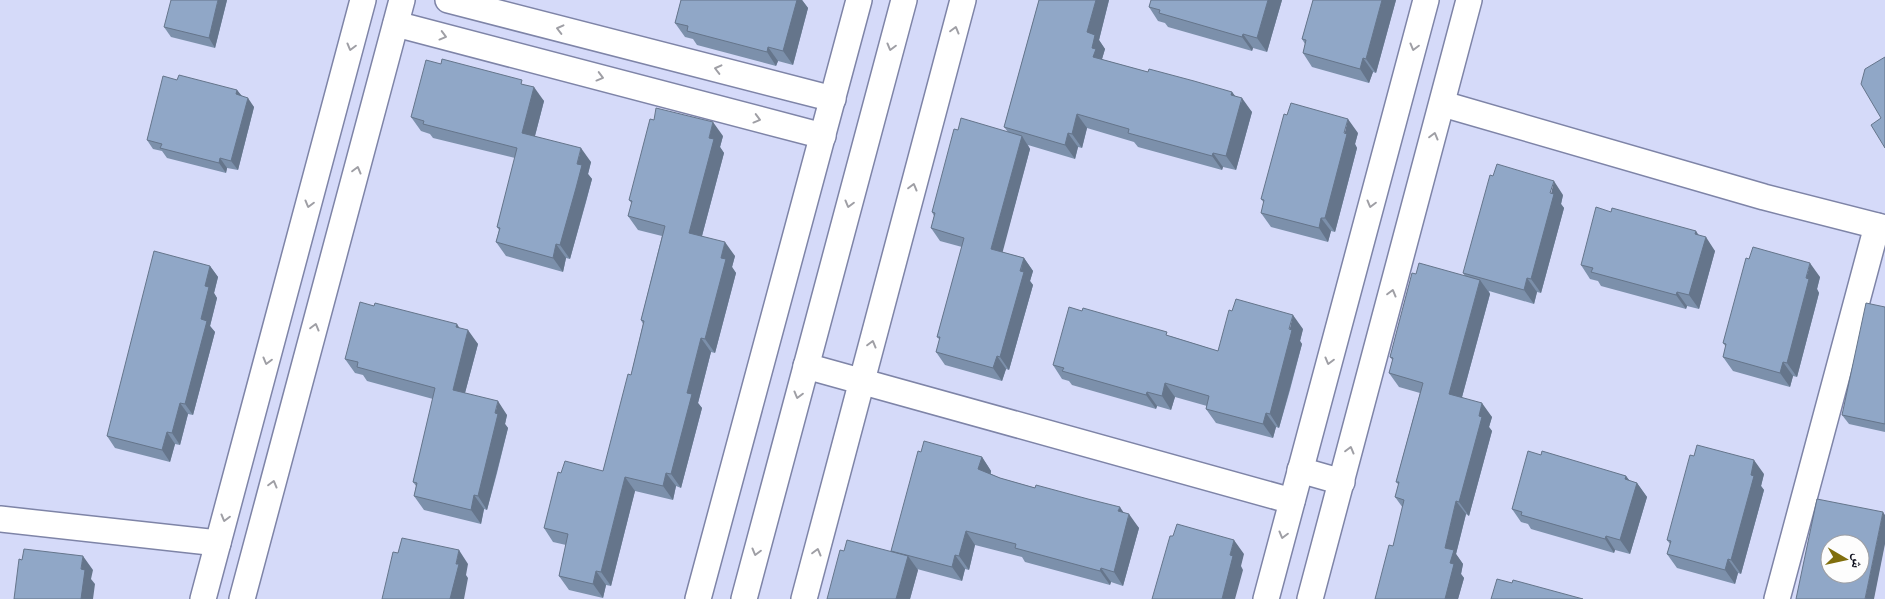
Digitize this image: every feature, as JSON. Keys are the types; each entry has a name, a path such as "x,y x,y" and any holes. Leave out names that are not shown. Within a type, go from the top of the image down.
{"street":[{"path":"203,599 363,0"},
{"path":"242,599 402,0"},
{"path":"448,0 833,99"},
{"path":"698,599 859,0"},
{"path":"744,599 904,0"},
{"path":"804,599 963,0"},
{"path":"1266,599 1426,0"},
{"path":"1310,599 1443,104 1469,0"},
{"path":"396,24 823,136"},
{"path":"1443,104 1764,197 1881,227 1777,599"},
{"path":"806,366 1292,501"},
{"path":"1300,470 1342,482"},
{"path":"0,519 218,543"}],"building":[{"path":"171,0 218,0 209,38 164,27"},
{"path":"681,0 797,0 783,51 768,47 767,52 687,31 688,26 675,23"},
{"path":"1039,0 1096,0 1087,32 1095,35 1092,48 1096,49 1093,57 1148,72 1149,69 1194,81 1232,92 1231,95 1242,98 1226,156 1213,153 1212,156 1128,133 1129,129 1077,114 1072,134 1068,133 1065,145 1004,127"},
{"path":"1151,0 1268,0 1257,38 1243,34 1242,37 1159,13 1160,10 1149,7"},
{"path":"1313,0 1382,0 1366,59 1363,58 1360,69 1303,53 1306,40 1302,39"},
{"path":"1885,57 1885,148 1871,125 1881,118 1861,84 1865,69"},
{"path":"442,59 522,80 521,84 534,87 522,133 581,148 577,164 582,165 560,245 556,244 553,258 496,242 500,228 497,227 517,148 423,124 424,121 411,117 426,60 441,64"},
{"path":"179,75 237,90 236,94 248,98 231,161 220,158 219,163 160,148 162,144 147,140 163,76 177,80"},
{"path":"1291,103 1348,119 1344,133 1347,134 1325,218 1321,218 1319,228 1261,213 1264,200 1261,199 1284,114 1287,115"},
{"path":"656,108 713,122 709,138 714,139 689,233 725,242 721,258 726,259 705,339 701,338 687,393 692,394 671,474 666,473 663,486 625,477 601,572 596,571 593,584 559,576 568,534 544,528 558,472 561,473 565,461 603,471 628,374 631,375 644,321 641,320 665,226 628,216 632,201 629,200 650,119 654,120"},
{"path":"961,118 1022,136 991,249 1024,258 1020,271 1024,272 1000,357 997,356 993,368 936,352 940,337 937,337 964,238 931,228 935,213 932,212 954,129 958,130"},
{"path":"1497,164 1554,181 1550,193 1554,194 1531,279 1527,278 1524,290 1463,273 1490,175 1493,176"},
{"path":"1596,207 1611,212 1612,208 1696,231 1695,234 1706,237 1689,295 1677,292 1676,295 1591,272 1593,268 1581,265"},
{"path":"1753,247 1810,263 1806,278 1809,279 1787,363 1783,362 1780,373 1723,357 1726,344 1723,343 1746,258 1749,259"},
{"path":"154,251 210,266 205,286 209,287 201,319 207,321 185,404 180,403 172,433 167,432 162,450 107,436"},
{"path":"1419,263 1480,280 1449,394 1482,403 1479,416 1482,417 1459,502 1456,501 1445,548 1454,550 1450,563 1454,564 1445,599 1375,599 1389,545 1393,546 1404,500 1395,497 1399,482 1396,482 1423,383 1389,373 1393,358 1390,357 1412,273 1416,274"},
{"path":"1236,299 1293,315 1289,329 1292,330 1270,414 1266,413 1263,424 1206,409 1209,396 1165,383 1162,396 1147,392 1146,395 1062,371 1064,368 1053,365 1069,307 1082,311 1083,308 1167,332 1166,335 1218,351 1229,310 1232,311"},
{"path":"360,302 374,306 375,303 457,324 456,327 468,330 453,390 498,401 495,413 498,414 478,496 474,495 471,510 414,496 417,483 413,482 435,388 357,367 358,362 345,359"},
{"path":"1866,303 1885,307 1885,424 1842,415"},
{"path":"924,441 982,457 978,469 1000,478 1035,488 1036,485 1120,507 1118,511 1129,514 1114,572 1101,568 1100,571 1015,548 1016,544 966,531 959,556 955,555 952,567 891,551 918,451 921,452"},
{"path":"1697,445 1754,460 1751,475 1754,476 1731,560 1728,559 1725,570 1667,554 1671,541 1667,540 1690,455 1694,456"},
{"path":"1528,451 1541,455 1542,451 1626,476 1625,479 1637,483 1620,540 1606,536 1605,539 1521,515 1522,512 1512,509"},
{"path":"1817,499 1883,512 1870,575 1870,534 1820,534 1820,584 1868,584 1865,599 1796,599"},
{"path":"1177,524 1234,540 1230,555 1233,556 1222,599 1152,599 1170,536 1173,536"},
{"path":"402,538 459,550 456,564 459,564 450,599 382,599 393,552 398,553"},
{"path":"847,540 908,556 896,599 827,599 840,550 844,551"},
{"path":"24,549 83,556 81,569 85,570 81,599 14,599 19,559 22,560"},
{"path":"1497,579 1512,583 1513,580 1583,599 1491,599"}]}
